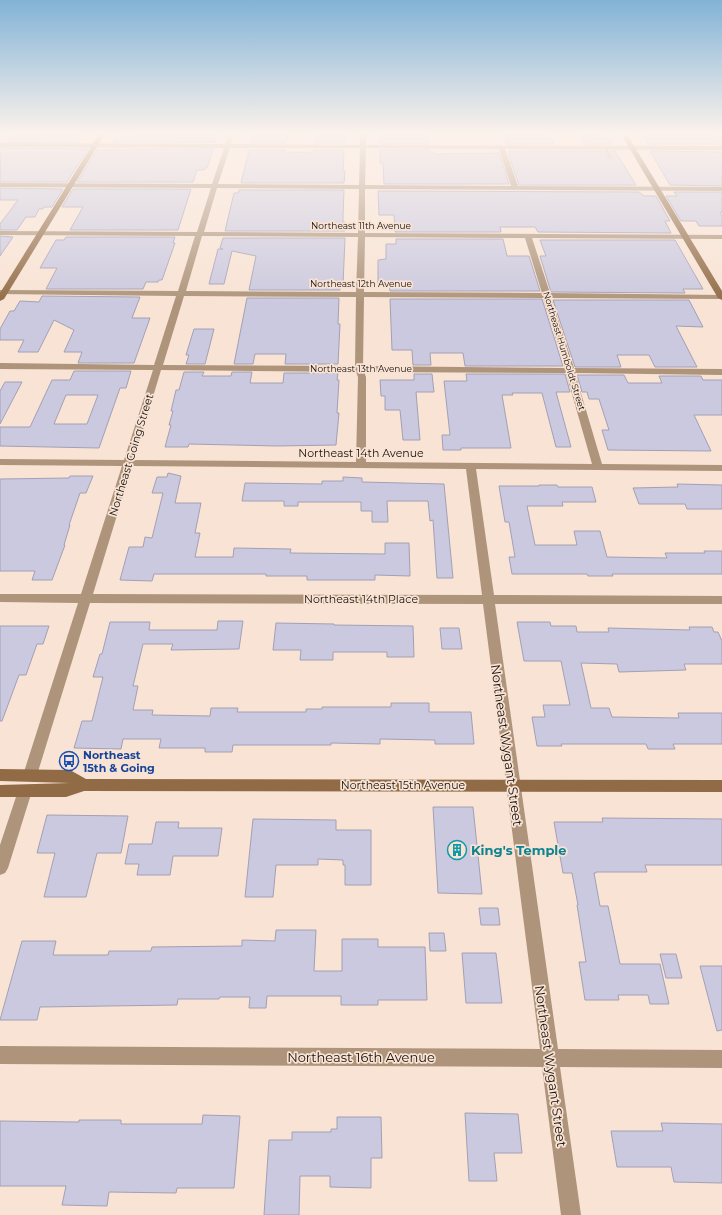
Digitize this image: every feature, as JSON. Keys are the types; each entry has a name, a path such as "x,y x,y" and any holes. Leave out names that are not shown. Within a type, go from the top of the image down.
{"street":[{"path":"1,294 66,191"},
{"name":"Northeast Going Street","path":"30,775 214,191"},
{"path":"361,465 362,377 359,369 362,191"},
{"path":"658,191 722,297"},
{"name":"Northeast 11th Avenue","path":"0,233 722,237"},
{"name":"Northeast Humboldt Street","path":"528,236 598,467"},
{"name":"Northeast 12th Avenue","path":"1,294 360,294 722,297"},
{"name":"Northeast 13th Avenue","path":"0,366 722,372"},
{"name":"Northeast 14th Avenue","path":"0,462 722,468"},
{"name":"Northeast Wygant Street","path":"471,466 571,1215"},
{"name":"Northeast 14th Place","path":"0,598 722,600"},
{"name":"Northeast 15th Avenue","path":"0,775 70,776 84,785"},
{"name":"Northeast 15th Avenue","path":"0,791 66,791 84,785 722,786"},
{"path":"0,868 24,791"},
{"name":"Northeast 16th Avenue","path":"0,1055 722,1059"}],"building":[{"path":"0,191 62,191 52,207 44,207 43,209 39,209 35,217 26,217 17,230 0,230 0,224 18,200 0,200"},
{"path":"72,191 190,191 178,230 70,230 83,207 62,207"},
{"path":"239,191 344,191 343,222 345,222 345,231 225,231 234,193 238,193"},
{"path":"378,191 639,192 644,196 656,196 670,221 665,221 671,233 538,232 535,227 500,227 501,232 395,232 394,215 379,215"},
{"path":"674,192 722,192 722,212 720,213 722,216 722,226 699,226 696,221 681,221 666,196 677,196"},
{"path":"0,236 13,237 0,256"},
{"path":"66,237 175,237 173,243 175,243 162,280 159,280 158,282 146,282 143,289 46,289 57,268 40,268 56,240 64,240"},
{"path":"223,238 345,238 343,285 340,285 340,290 249,290 256,256 232,251 224,284 209,284 218,249 223,249 220,248"},
{"path":"396,239 503,239 507,256 529,256 540,291 390,291 389,284 378,284 378,260 386,259 386,244 396,244"},
{"path":"540,240 675,240 703,289 683,289 685,293 551,292 540,256 546,256"},
{"path":"42,296 140,297 132,318 150,318 134,363 78,363 82,352 64,352 74,330 54,320 38,352 18,352 24,340 0,340 0,329 10,311 14,311 20,301 39,302"},
{"path":"247,298 339,298 338,324 340,324 338,364 285,364 286,354 255,354 253,364 234,364"},
{"path":"390,299 542,299 563,366 465,366 463,353 430,353 431,365 413,365 412,350 392,350"},
{"path":"553,300 689,300 703,327 676,326 697,367 655,367 649,355 617,355 621,367 575,367"},
{"path":"194,329 214,329 205,364 186,364 189,355 186,355"},
{"path":"74,371 131,371 126,388 120,388 99,448 0,446 0,427 30,427 52,380 70,380","holes":["66,395 98,395 87,424 54,424"]},
{"path":"184,372 204,372 202,376 231,376 232,372 252,372 250,383 283,383 284,373 338,373 337,413 339,413 336,445 277,446 189,444 188,447 165,447 171,425 169,425 176,390 179,390"},
{"path":"414,374 432,374 434,392 416,392 420,440 403,440 400,410 385,410 385,396 381,396 380,380 414,380"},
{"path":"466,374 565,374 570,392 556,392 571,447 556,447 542,393 512,393 513,395 502,395 511,448 461,448 461,450 443,450 442,435 450,435 444,381 467,381"},
{"path":"577,375 624,375 628,383 662,383 659,376 701,376 703,380 722,380 722,415 694,415 711,451 608,450 602,430 609,430 599,399 589,399 587,392 582,392"},
{"path":"5,382 22,382 0,424 0,391"},
{"path":"168,473 181,476 175,503 201,503 195,533 200,533 195,557 233,557 234,548 291,549 290,553 385,554 385,543 409,543 410,576 375,575 375,580 307,580 307,576 266,576 266,574 154,574 152,581 120,580 129,547 143,547 145,537 152,538 163,493 152,493 157,477 167,477"},
{"path":"70,476 93,476 86,493 80,493 69,525 65,545 52,580 32,580 35,571 0,571 0,479 69,478"},
{"path":"343,477 362,478 362,482 444,484 453,578 437,578 433,520 430,521 428,501 387,501 388,522 372,522 372,511 361,511 361,502 298,502 298,506 284,506 284,501 242,501 245,483 322,484 322,481 343,481"},
{"path":"677,484 722,485 722,509 687,509 685,504 639,504 633,488 678,487"},
{"path":"557,485 558,487 592,487 596,502 562,502 563,506 527,506 535,545 577,545 574,531 600,531 607,557 667,558 665,553 705,553 704,551 722,551 722,574 612,574 613,576 588,576 587,574 512,574 509,557 515,557 509,522 505,522 499,486"},
{"path":"218,621 243,621 239,649 171,650 173,644 143,644 133,686 138,686 133,710 153,710 152,715 210,716 211,708 238,708 237,712 306,712 306,709 322,709 322,707 391,707 391,703 429,703 429,712 471,712 474,744 435,744 435,740 380,739 380,744 331,743 331,745 233,745 232,752 205,752 205,748 159,748 161,739 123,739 121,749 74,748 82,721 92,721 103,677 93,677 100,654 102,654 110,622 150,622 149,630 217,630"},
{"path":"517,622 550,622 551,626 576,626 577,632 609,632 608,628 690,630 689,627 712,627 714,632 718,632 722,641 722,664 684,664 686,670 619,672 617,664 581,663 591,708 609,708 612,717 679,718 678,713 722,713 722,744 673,744 675,749 648,749 646,744 561,744 562,746 537,746 532,717 545,717 543,705 570,705 561,661 524,661"},
{"path":"276,623 413,626 414,657 387,657 387,652 333,652 333,660 300,660 301,650 273,650"},
{"path":"0,626 49,626 43,644 37,644 26,675 19,675 2,721 0,721"},
{"path":"440,628 459,628 462,649 442,649"},
{"name":"King's Temple","path":"433,807 473,807 482,894 438,893"},
{"path":"47,815 128,816 121,853 97,853 86,897 44,897 55,853 37,853"},
{"path":"602,818 722,819 722,865 645,865 647,872 594,873 600,906 608,906 620,964 660,964 669,1004 650,1004 648,995 618,995 619,1000 585,1000 579,962 586,962 578,905 572,873 563,873 554,822 603,822"},
{"path":"253,819 336,820 336,830 371,830 371,885 345,885 345,865 343,865 343,860 318,859 318,865 276,865 273,897 245,897"},
{"path":"156,822 179,822 178,828 222,828 218,856 173,856 170,875 137,875 139,864 125,864 129,844 152,844"},
{"path":"479,908 498,908 500,925 481,925"},
{"path":"276,930 316,930 314,971 342,971 342,939 378,939 378,947 425,947 427,1000 378,1000 378,1005 341,1005 341,996 267,996 266,1008 249,1008 250,997 220,997 219,999 178,999 177,1005 40,1007 37,1020 0,1020 22,941 56,941 53,955 108,955 109,951 151,951 152,947 242,946 242,940 275,941"},
{"path":"429,933 444,933 446,951 430,951"},
{"path":"462,953 496,953 502,1003 466,1003"},
{"path":"660,954 676,954 682,978 666,978"},
{"path":"700,966 722,966 722,1030 717,1031"},
{"path":"465,1113 518,1114 522,1153 494,1153 497,1181 469,1181"},
{"path":"203,1115 240,1116 234,1188 177,1188 176,1193 109,1192 107,1206 62,1205 66,1186 0,1186 0,1121 79,1122 79,1120 121,1120 121,1124 202,1124"},
{"path":"337,1117 381,1117 382,1158 371,1158 371,1188 330,1187 330,1176 300,1176 299,1215 264,1215 269,1140 292,1140 292,1132 331,1132 331,1129 337,1129"},
{"path":"661,1123 722,1124 722,1183 674,1182 671,1167 617,1167 611,1131 663,1131"}],"place":[{"name":"Northeast 15th & Going","path":"69,761"},
{"name":"King's Temple","path":"457,850"}]}
